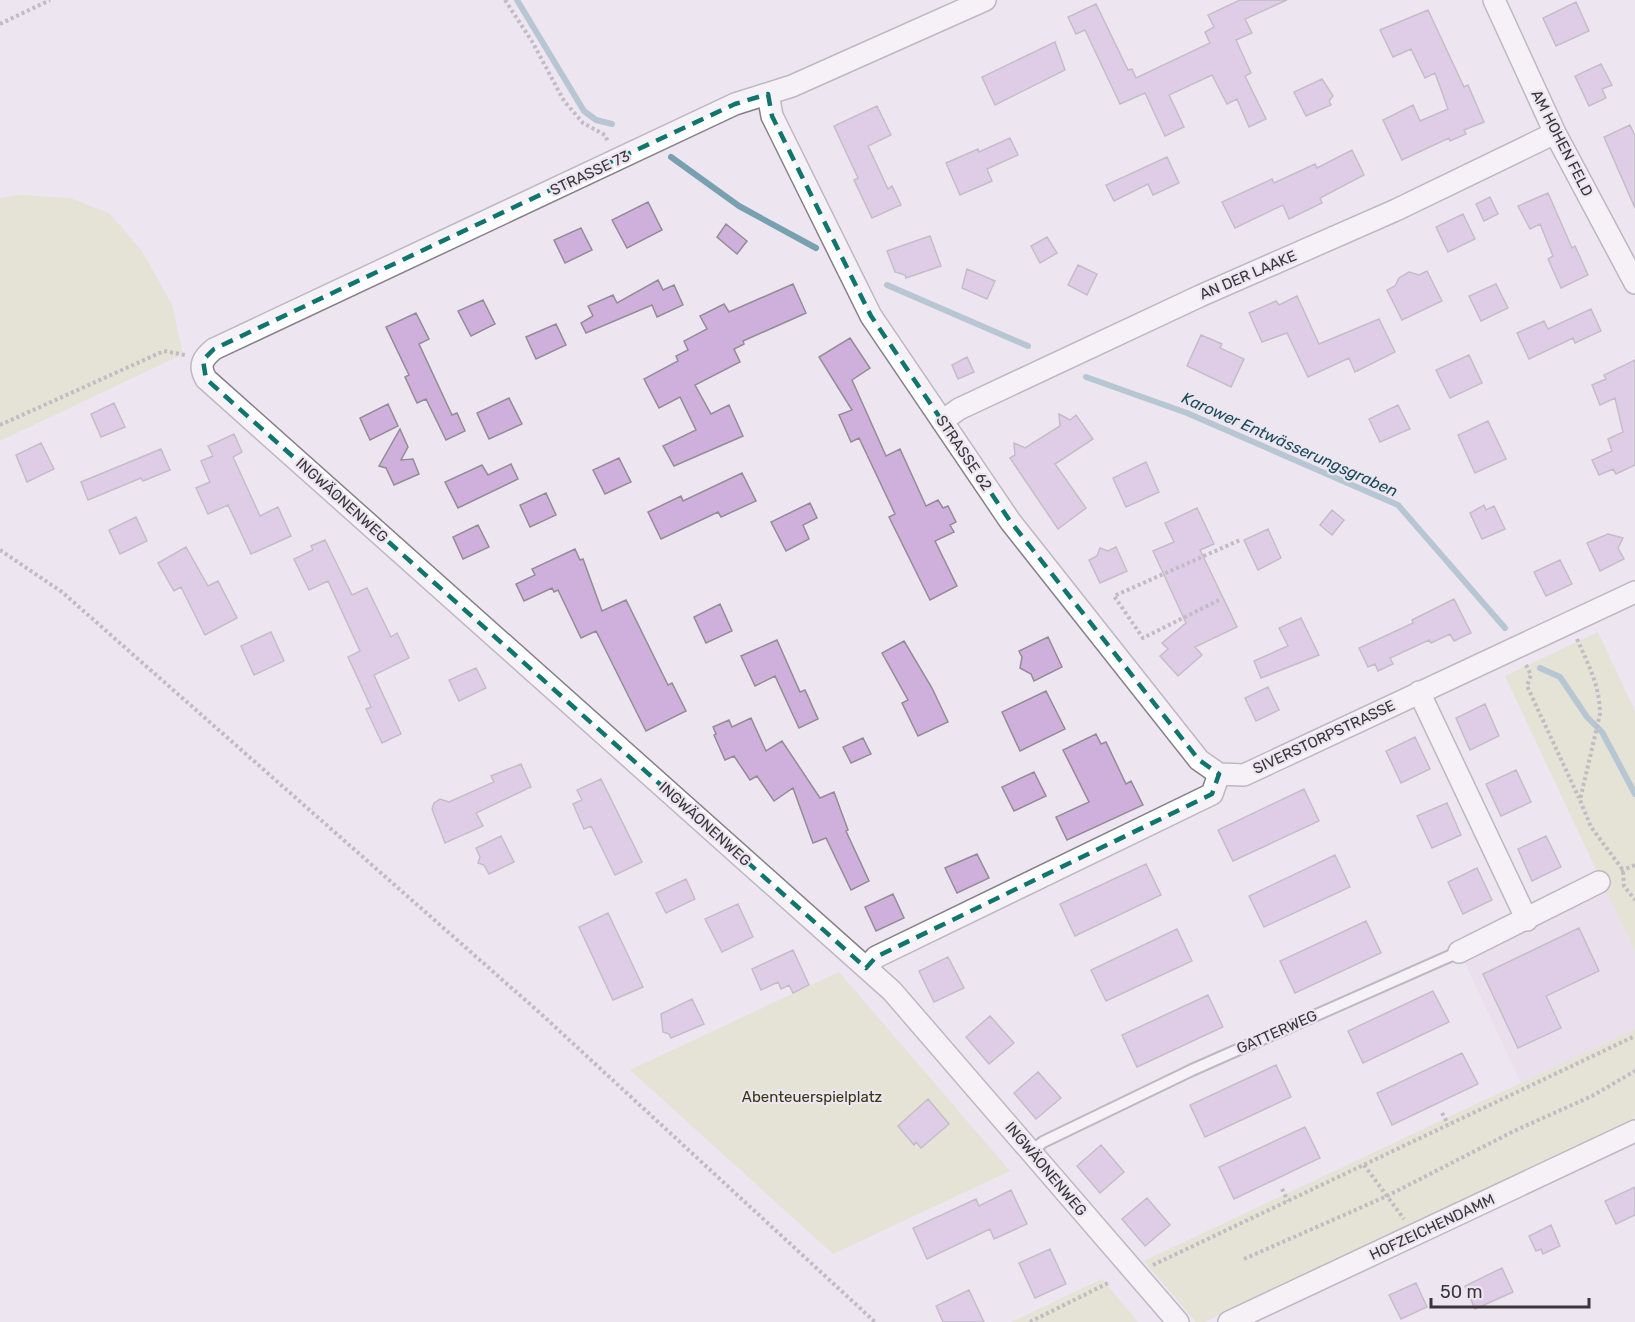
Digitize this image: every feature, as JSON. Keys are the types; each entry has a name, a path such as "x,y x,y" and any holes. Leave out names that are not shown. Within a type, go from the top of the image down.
{"street":[{"name":"STRASSE 73","path":"202,360 214,349 735,104 792,86 985,0"},
{"name":"AM HOHEN FELD","path":"1494,0 1555,133 1635,283"},
{"name":"STRASSE 62","path":"768,94 772,116 871,316 1010,521 1199,760 1219,774"},
{"name":"AN DER LAAKE","path":"942,421 959,409 1127,330 1396,210 1555,133"},
{"name":"INGWÄONENWEG","path":"202,360 201,366 206,379 892,992 1178,1322"},
{"name":"SIVERSTORPSTRASSE","path":"1219,774 1244,775 1635,592"},
{"path":"1419,692 1527,920"},
{"path":"866,968 876,957 1212,794 1219,774"},
{"name":"GATTERWEG","path":"1459,952 1599,882"},
{"name":"HOFZEICHENDAMM","path":"1229,1322 1635,1131"}],"lane":[{"name":"GATTERWEG","path":"1032,1151 1043,1142 1192,1070 1459,952"}],"path":[{"path":"0,24 50,0"},
{"path":"506,0 533,43 564,101 583,123 605,135 616,161"},
{"path":"0,426 164,351 202,360"},
{"path":"1219,600 1143,638 1114,596 1240,540"},
{"path":"0,550 62,592 540,1013 875,1322"},
{"path":"1577,639 1595,676 1600,714 1580,800"},
{"path":"1526,665 1531,675 1527,686 1591,827 1623,870 1624,886 1635,900"},
{"path":"1623,870 1635,865"},
{"path":"1145,1269 1635,1037"},
{"path":"1244,1259 1387,1196 1514,1131 1592,1096 1635,1071"},
{"path":"1442,1113 1449,1124"},
{"path":"1364,1165 1416,1234"},
{"path":"1282,1189 1288,1200"},
{"path":"1030,1322 1108,1283"}],"highlighted area":[{"path":"768,94 772,116 871,316 1010,521 1199,760 1219,774 1212,794 876,957 866,968 206,379 203,360 214,349 527,201 735,104"}],"shaded area":[{"path":"1607,892 1635,952 1635,1029 1521,1083 1463,959"}],"green space":[{"path":"19,195 70,198 109,213 142,251 172,305 183,354 0,441 0,198"},
{"path":"1598,632 1635,711 1635,952 1505,676"},
{"name":"Abenteuerspielplatz","path":"839,972 1010,1171 833,1254 630,1070"},
{"path":"1635,1029 1635,1119 1204,1322 1196,1322 1144,1261"},
{"path":"1102,1279 1138,1322 1011,1322"}],"building":[{"path":"1240,0 1287,0 1245,19 1252,33 1236,40 1251,73 1245,76 1266,119 1249,127 1237,99 1227,104 1212,75 1169,95 1184,127 1165,136 1145,93 1120,104 1085,30 1076,34 1068,17 1096,4 1128,70 1132,69 1136,78 1210,43 1205,32 1214,27 1208,15"},
{"path":"1576,2 1589,31 1556,46 1543,18"},
{"path":"1428,10 1464,87 1468,85 1484,122 1464,130 1466,134 1450,141 1449,138 1402,160 1383,120 1413,105 1420,121 1448,109 1435,73 1425,78 1411,49 1393,57 1380,30"},
{"path":"1055,42 1065,70 995,105 982,77"},
{"path":"1601,64 1612,85 1602,89 1606,98 1589,106 1575,76"},
{"path":"1322,79 1333,96 1329,101 1331,105 1306,116 1294,92"},
{"path":"877,106 891,135 868,146 888,189 892,186 901,205 872,218 854,180 858,178 834,126"},
{"path":"1630,125 1635,136 1635,208 1604,137"},
{"path":"1010,138 1018,155 987,169 992,181 960,195 946,163"},
{"path":"1352,150 1364,175 1320,198 1322,203 1289,219 1283,205 1235,228 1222,202 1272,179 1274,183 1315,164 1317,168"},
{"path":"1167,157 1179,183 1153,195 1148,184 1114,201 1106,185"},
{"path":"1548,193 1572,248 1575,246 1588,275 1561,288 1548,259 1553,256 1540,224 1530,229 1518,206"},
{"path":"1490,197 1498,214 1484,221 1476,204"},
{"path":"648,202 662,230 627,248 612,220"},
{"path":"1463,214 1475,239 1448,252 1436,227"},
{"path":"726,224 747,241 737,254 717,237"},
{"path":"581,228 592,250 565,263 554,240"},
{"path":"930,236 941,266 906,278 905,275 895,272 887,251"},
{"path":"1047,237 1057,253 1040,263 1031,246"},
{"path":"1078,265 1097,274 1087,295 1068,285"},
{"path":"967,269 995,281 987,299 962,288"},
{"path":"1427,271 1442,301 1402,320 1387,290 1395,286 1399,278 1409,272 1419,275"},
{"path":"658,280 663,290 674,285 683,305 657,317 652,305 586,333 581,323 593,316 588,306 613,295 617,303"},
{"path":"793,284 806,313 743,341 744,344 734,349 740,362 695,385 711,414 729,405 743,436 674,466 663,446 696,430 680,397 659,408 644,379 678,361 676,356 688,350 684,341 707,329 700,316 724,304 729,312"},
{"path":"1496,284 1508,308 1481,321 1469,296"},
{"path":"1297,296 1319,344 1379,319 1395,352 1355,372 1349,358 1308,377 1287,333 1262,342 1249,313 1276,301 1279,305"},
{"path":"483,300 495,324 471,336 458,311"},
{"path":"1591,309 1601,331 1575,343 1573,338 1529,359 1517,333 1544,321 1548,329"},
{"path":"416,313 429,339 419,344 452,415 457,413 465,431 446,440 426,399 417,403 405,377 409,375 386,327"},
{"path":"556,324 566,345 536,359 526,337"},
{"path":"1201,335 1222,344 1220,348 1244,359 1231,387 1187,366"},
{"path":"850,338 870,368 852,380 886,456 900,449 926,506 938,500 943,508 948,506 956,522 950,525 954,532 935,541 957,586 930,600 889,517 895,514 859,438 851,442 839,415 852,410 819,357"},
{"path":"1469,355 1482,383 1450,398 1436,370"},
{"path":"967,357 974,372 958,379 952,365"},
{"path":"1635,360 1635,465 1616,474 1613,469 1599,475 1592,460 1612,451 1608,439 1623,432 1615,398 1600,405 1592,385 1606,379 1604,375"},
{"path":"509,398 522,424 489,439 477,413"},
{"path":"114,403 125,427 101,437 91,414"},
{"path":"388,404 398,426 370,440 360,418"},
{"path":"1398,405 1410,429 1380,442 1369,419"},
{"path":"1059,414 1070,420 1076,415 1093,439 1055,464 1086,508 1058,529 1010,458 1015,455 1014,443 1025,448 1060,426"},
{"path":"1488,421 1506,459 1475,473 1458,435"},
{"path":"400,429 408,447 401,460 413,459 419,474 394,485 386,468 379,466"},
{"path":"234,434 242,452 233,457 260,516 278,507 291,536 251,554 228,505 208,514 196,488 210,482 201,461 213,456 208,446"},
{"path":"41,443 54,469 27,482 16,455"},
{"path":"161,449 170,470 143,481 141,478 88,500 81,482"},
{"path":"619,458 631,482 605,494 593,470"},
{"path":"1146,462 1159,492 1126,507 1113,478"},
{"path":"511,464 518,479 458,508 445,482 482,465 488,475"},
{"path":"742,473 756,501 721,517 718,512 661,539 648,512 681,496 683,501"},
{"path":"546,493 556,515 530,527 520,505"},
{"path":"810,503 817,518 803,525 809,539 786,551 771,522"},
{"path":"1484,505 1486,510 1494,506 1505,529 1482,539 1470,513"},
{"path":"1197,508 1214,544 1200,550 1237,627 1195,647 1202,655 1178,676 1160,656 1168,649 1162,643 1186,623 1153,551 1174,542 1165,523"},
{"path":"1332,510 1344,520 1332,535 1320,525"},
{"path":"136,517 147,541 120,554 109,530"},
{"path":"478,525 489,547 463,559 453,537"},
{"path":"1268,529 1281,558 1258,570 1244,540"},
{"path":"1608,534 1623,538 1618,548 1624,559 1600,571 1587,543"},
{"path":"325,540 352,595 367,588 391,637 397,633 409,658 374,675 401,734 382,743 366,709 371,707 348,657 360,651 328,581 309,590 294,559 313,550 311,546"},
{"path":"186,547 208,586 218,581 237,618 205,635 181,587 174,591 158,563"},
{"path":"1116,547 1127,571 1100,583 1089,560 1097,556 1100,548 1108,551"},
{"path":"575,549 580,560 583,559 602,611 626,600 668,685 672,683 686,711 646,731 596,631 581,638 558,590 554,592 552,588 524,601 516,584 535,575 532,569"},
{"path":"1560,560 1572,584 1546,596 1534,572"},
{"path":"1454,599 1471,633 1454,641 1450,634 1431,643 1429,640 1390,658 1393,664 1378,671 1375,664 1368,667 1359,648 1413,623 1412,620"},
{"path":"720,604 732,631 706,643 694,617"},
{"path":"1301,618 1319,655 1261,678 1254,661 1288,646 1279,628"},
{"path":"271,632 284,661 254,675 241,646"},
{"path":"1048,637 1062,667 1034,681 1031,674 1020,668 1022,657 1019,651"},
{"path":"777,640 800,692 805,690 818,719 799,728 775,676 755,686 741,656"},
{"path":"904,641 932,688 948,722 918,736 902,703 908,700 882,653"},
{"path":"476,668 486,688 459,701 449,680"},
{"path":"1268,687 1279,710 1256,721 1245,698"},
{"path":"1046,691 1065,729 1020,751 1002,712"},
{"path":"1485,704 1499,736 1470,750 1456,718"},
{"path":"751,718 766,751 782,741 820,798 834,792 848,830 846,831 869,881 851,890 826,838 813,843 793,788 774,801 757,776 750,780 734,756 725,760 713,727 729,720 732,727"},
{"path":"1096,734 1101,744 1106,742 1126,784 1131,781 1143,805 1067,840 1056,817 1089,802 1063,750"},
{"path":"1415,737 1430,769 1401,783 1386,751"},
{"path":"863,738 871,754 851,763 843,747"},
{"path":"521,764 531,787 476,813 483,826 445,843 432,809 434,803 440,799 449,802 494,782 491,776"},
{"path":"1516,770 1531,802 1501,816 1486,784"},
{"path":"1034,772 1046,796 1014,811 1002,787"},
{"path":"601,779 642,862 615,875 591,826 584,829 573,804 582,800 577,790"},
{"path":"1304,789 1319,821 1233,861 1218,830"},
{"path":"1447,803 1461,835 1432,848 1417,816"},
{"path":"501,836 514,862 489,874 484,865 478,863 480,857 476,848"},
{"path":"1546,836 1561,867 1532,881 1518,849"},
{"path":"977,854 989,878 957,893 945,868"},
{"path":"1335,855 1350,887 1264,927 1249,896"},
{"path":"1146,864 1161,895 1075,936 1060,904"},
{"path":"1477,868 1492,900 1463,914 1448,882"},
{"path":"686,879 695,899 666,913 656,893"},
{"path":"893,894 904,918 876,931 865,907"},
{"path":"738,904 753,937 722,952 705,919"},
{"path":"608,913 643,987 613,1000 579,927"},
{"path":"1366,921 1381,953 1295,993 1280,961"},
{"path":"1579,928 1599,971 1546,996 1561,1028 1518,1048 1483,974"},
{"path":"1177,929 1192,961 1106,1001 1091,970"},
{"path":"793,950 809,985 793,993 789,985 781,989 778,982 761,990 752,969"},
{"path":"948,957 964,988 934,1002 919,971"},
{"path":"1433,991 1449,1022 1363,1063 1348,1031"},
{"path":"1208,995 1223,1027 1137,1067 1122,1035"},
{"path":"692,999 704,1024 671,1038 669,1034 663,1032 661,1014"},
{"path":"990,1016 1014,1043 989,1064 966,1037"},
{"path":"1462,1053 1478,1084 1392,1125 1377,1093"},
{"path":"1276,1065 1291,1097 1205,1137 1190,1105"},
{"path":"1038,1072 1061,1098 1036,1119 1014,1093"},
{"path":"928,1099 949,1124 921,1148 916,1142 914,1145 898,1126"},
{"path":"1305,1127 1320,1158 1234,1199 1219,1167"},
{"path":"1101,1145 1124,1172 1100,1193 1077,1166"},
{"path":"1635,1187 1635,1215 1616,1224 1605,1201"},
{"path":"1011,1190 1027,1224 994,1239 990,1229 927,1259 913,1228 976,1199 979,1206"},
{"path":"1147,1198 1170,1225 1145,1246 1122,1219"},
{"path":"1551,1225 1560,1246 1543,1254 1541,1249 1536,1251 1529,1236"},
{"path":"1050,1249 1066,1284 1035,1298 1019,1263"},
{"path":"1502,1268 1513,1292 1475,1309 1465,1286"},
{"path":"1416,1283 1427,1307 1401,1319 1389,1295"},
{"path":"969,1290 984,1322 943,1322 936,1306"}],"waterway":[{"name":"Karower Entwässerungsgraben","path":"517,0 584,111 596,120 612,124"},
{"name":"Karower Entwässerungsgraben","path":"671,157 739,206 816,248"},
{"name":"Karower Entwässerungsgraben","path":"887,285 1028,346"},
{"name":"Karower Entwässerungsgraben","path":"1086,377 1187,413 1398,505 1505,628"},
{"name":"Karower Entwässerungsgraben","path":"1540,668 1560,677 1587,717 1602,732 1635,794"}]}
